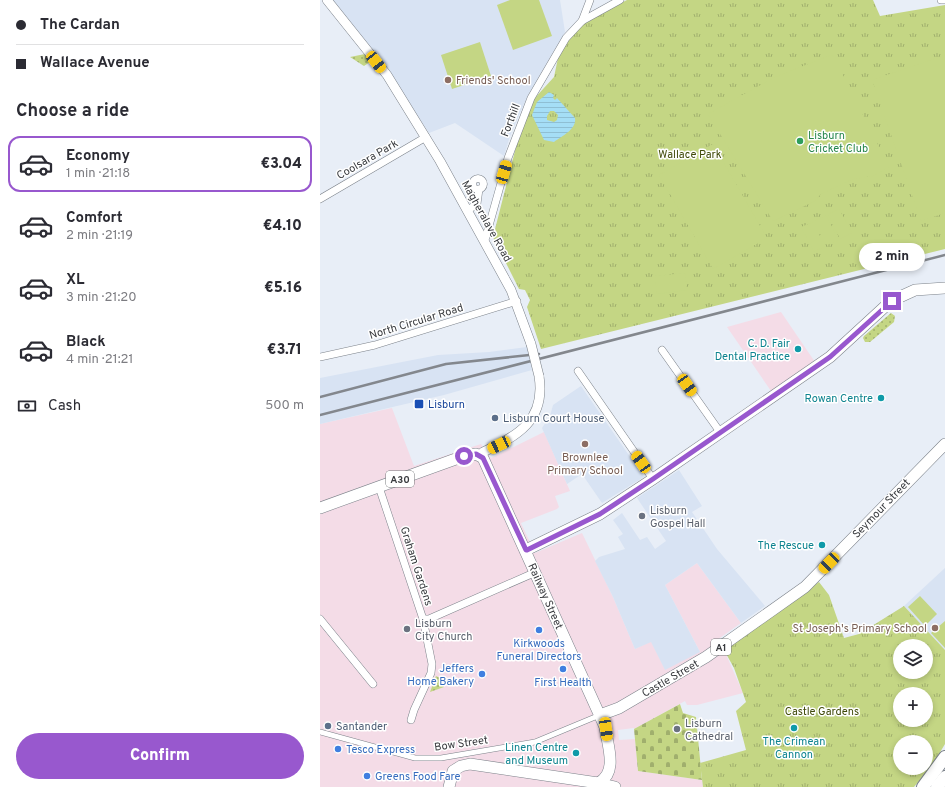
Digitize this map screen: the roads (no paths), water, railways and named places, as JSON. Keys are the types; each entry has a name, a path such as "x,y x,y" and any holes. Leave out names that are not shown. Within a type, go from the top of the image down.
{"highway":[{"path":"923,787 945,757"},
{"path":"937,787 945,777"}],"main road":[{"path":"526,550 600,514 653,479 830,357 892,301 915,290 945,288"},
{"name":"Seymour Street","path":"819,574 945,444"},
{"name":"A30","path":"320,508 464,456 472,454 480,456"},
{"name":"Railway Street","path":"480,456 486,464 526,550 605,727 611,762 605,778 598,783"},
{"name":"Castle Street","path":"600,715 616,709 706,657 788,600 819,574"},
{"name":"Castle Street","path":"605,727 616,709"},
{"path":"449,787 452,771 461,766 470,764 598,783 615,787"}],"street":[{"name":"Magheralave Road","path":"327,0 387,75 426,137 468,210 517,301 531,344 539,376 541,386 538,406 529,424 516,436 483,452 480,456"},
{"name":"Forthill","path":"582,21 590,4 590,0"},
{"name":"Forthill","path":"485,240 508,158 531,98 566,38 582,21 620,0"},
{"name":"Coolsara Park","path":"320,199 426,137"},
{"path":"468,210 477,204 479,189"},
{"name":"North Circular Road","path":"320,357 375,345 517,301"},
{"path":"662,350 720,432"},
{"path":"578,371 653,479"},
{"name":"Graham Gardens","path":"379,487 423,619 432,664 431,673 411,720"},
{"path":"423,619 434,616 536,572"},
{"path":"320,619 373,684"},
{"name":"Bow Street","path":"320,732 415,758 447,757 535,742 600,715"}],"water":[{"path":"549,92 554,95 553,98 555,100 557,98 575,118 574,126 554,142 544,140 532,115 537,102","holes":["550,111 554,111 558,115 557,120 554,122 547,120 547,116"]}],"railway":[{"path":"320,415 945,255"},
{"path":"320,397 446,364 539,354"}],"place":[{"name":"Friends' School","path":"448,80"},
{"name":"Lisburn Cricket Club","path":"800,141"},
{"name":"C. D. Fair Dental Practice","path":"798,349"},
{"name":"Rowan Centre","path":"881,398"},
{"name":"Lisburn","path":"419,404"},
{"name":"Lisburn Court House","path":"495,418"},
{"name":"Brownlee Primary School","path":"585,444"},
{"name":"Lisburn Gospel Hall","path":"642,516"},
{"name":"The Rescue","path":"822,545"},
{"name":"St Joseph's Primary School","path":"935,628"},
{"name":"Lisburn City Church","path":"407,629"},
{"name":"Kirkwoods Funeral Directors","path":"539,630"},
{"name":"First Health","path":"563,669"},
{"name":"Jeffers Home Bakery","path":"482,674"},
{"name":"Santander","path":"328,726"},
{"name":"The Crimean Cannon","path":"794,728"},
{"name":"Lisburn Cathedral","path":"677,729"},
{"name":"Tesco Express","path":"338,749"},
{"name":"Linen Centre and Museum","path":"576,753"},
{"name":"Greens Food Fare","path":"367,776"}],"park label":[{"name":"Wallace Park","path":"690,154"},
{"name":"Castle Gardens","path":"822,711"}]}
